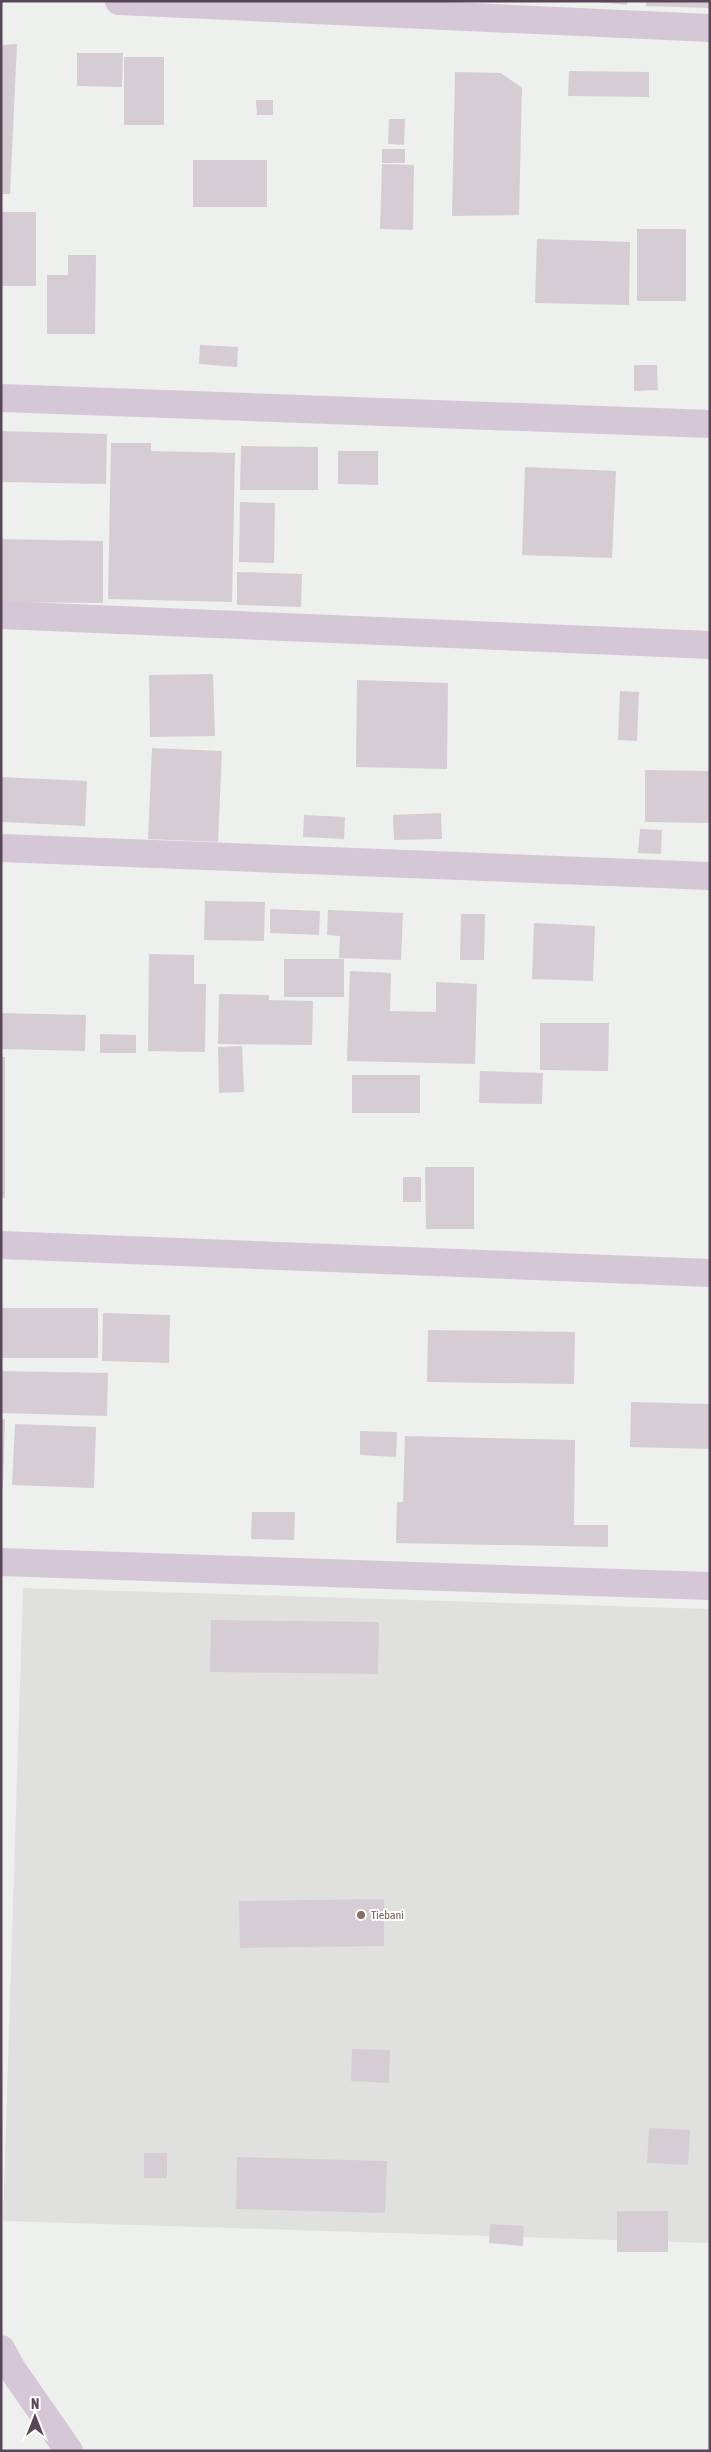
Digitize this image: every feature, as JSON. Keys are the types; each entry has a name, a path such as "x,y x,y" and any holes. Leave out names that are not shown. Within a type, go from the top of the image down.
{"street":[{"path":"119,1 710,28"},
{"path":"1,398 710,424"},
{"path":"1,615 710,645"},
{"path":"1,848 710,876"},
{"path":"1,1245 710,1273"},
{"path":"1,1562 710,1586"},
{"path":"5,2362 69,2451"}],"shaded area":[{"name":"Tiebani","path":"23,1588 710,1609 710,2243 3,2221"}],"building":[{"path":"585,1 627,1 627,5"},
{"path":"646,1 710,1 710,8 646,6"},
{"path":"17,44 10,194 1,194 1,45"},
{"path":"77,53 123,53 122,87 77,86"},
{"path":"124,57 164,57 164,125 124,125"},
{"path":"569,71 649,72 649,97 568,96"},
{"path":"455,72 501,73 522,88 519,215 452,216"},
{"path":"256,100 273,100 273,115 257,115"},
{"path":"389,119 405,119 404,145 388,144"},
{"path":"382,149 405,149 405,163 382,163"},
{"path":"193,160 267,160 267,207 193,207"},
{"path":"382,164 414,165 413,230 380,229"},
{"path":"1,212 36,212 36,286 1,286"},
{"path":"637,229 686,229 686,301 637,301"},
{"path":"537,239 630,242 629,305 535,303"},
{"path":"68,255 96,255 95,334 47,334 47,275 68,275"},
{"path":"200,345 238,347 237,367 199,364"},
{"path":"634,365 657,365 658,390 634,391"},
{"path":"1,431 107,434 106,484 1,482"},
{"path":"111,443 151,443 151,451 235,453 232,602 108,599"},
{"path":"241,446 318,447 318,490 240,490"},
{"path":"338,451 378,451 378,485 338,484"},
{"path":"525,467 616,471 612,558 522,555"},
{"path":"240,502 275,503 274,563 239,562"},
{"path":"1,539 103,541 103,603 1,602"},
{"path":"237,572 302,574 301,607 237,605"},
{"path":"213,674 215,736 150,737 149,675"},
{"path":"357,680 448,683 447,769 356,767"},
{"path":"620,691 639,692 637,741 618,740"},
{"path":"152,748 222,751 218,842 148,839"},
{"path":"645,770 710,771 710,823 645,822"},
{"path":"1,777 87,781 85,826 1,822"},
{"path":"441,813 442,839 394,840 393,815"},
{"path":"304,815 345,817 344,839 303,837"},
{"path":"640,829 662,830 661,854 638,853"},
{"path":"205,901 265,902 264,941 204,940"},
{"path":"270,909 320,911 319,935 270,933"},
{"path":"328,910 403,913 401,960 339,958 340,936 327,935"},
{"path":"461,914 485,914 484,960 460,960"},
{"path":"534,923 595,926 593,981 532,979"},
{"path":"149,954 194,955 194,984 206,984 205,1052 148,1051"},
{"path":"284,959 344,959 344,997 284,997"},
{"path":"350,971 391,973 390,1011 436,1012 436,982 477,984 475,1064 347,1061"},
{"path":"219,994 269,995 269,1000 313,1001 312,1045 218,1044"},
{"path":"1,1013 86,1015 85,1051 1,1049"},
{"path":"540,1023 609,1023 608,1071 540,1070"},
{"path":"100,1034 136,1035 136,1053 100,1053"},
{"path":"242,1046 244,1092 219,1093 218,1047"},
{"path":"1,1057 5,1057 5,1198 1,1198"},
{"path":"480,1071 543,1073 542,1104 479,1103"},
{"path":"352,1075 420,1075 420,1113 352,1113"},
{"path":"425,1167 474,1167 474,1229 426,1229"},
{"path":"403,1177 421,1177 421,1202 403,1202"},
{"path":"1,1308 98,1308 98,1358 1,1358"},
{"path":"103,1313 170,1315 169,1363 102,1361"},
{"path":"428,1330 575,1332 574,1384 427,1382"},
{"path":"1,1371 108,1373 107,1416 1,1413"},
{"path":"631,1402 710,1404 710,1449 630,1447"},
{"path":"1,1419 5,1419 3,1488 1,1488"},
{"path":"15,1424 96,1427 94,1488 12,1485"},
{"path":"360,1431 397,1432 396,1457 360,1455"},
{"path":"405,1436 575,1440 574,1525 608,1525 608,1547 396,1543 397,1502 403,1502"},
{"path":"252,1512 295,1512 294,1540 251,1539"},
{"path":"211,1620 379,1622 378,1674 210,1672"},
{"path":"384,1899 384,1946 240,1948 239,1901"},
{"path":"352,2049 390,2050 389,2083 351,2081"},
{"path":"649,2128 690,2130 688,2165 647,2163"},
{"path":"144,2153 167,2153 167,2178 144,2178"},
{"path":"237,2157 387,2161 385,2213 236,2209"},
{"path":"617,2211 668,2211 668,2252 617,2252"},
{"path":"490,2224 524,2226 523,2246 489,2243"}],"place":[{"name":"Tiebani","path":"361,1915"}]}
